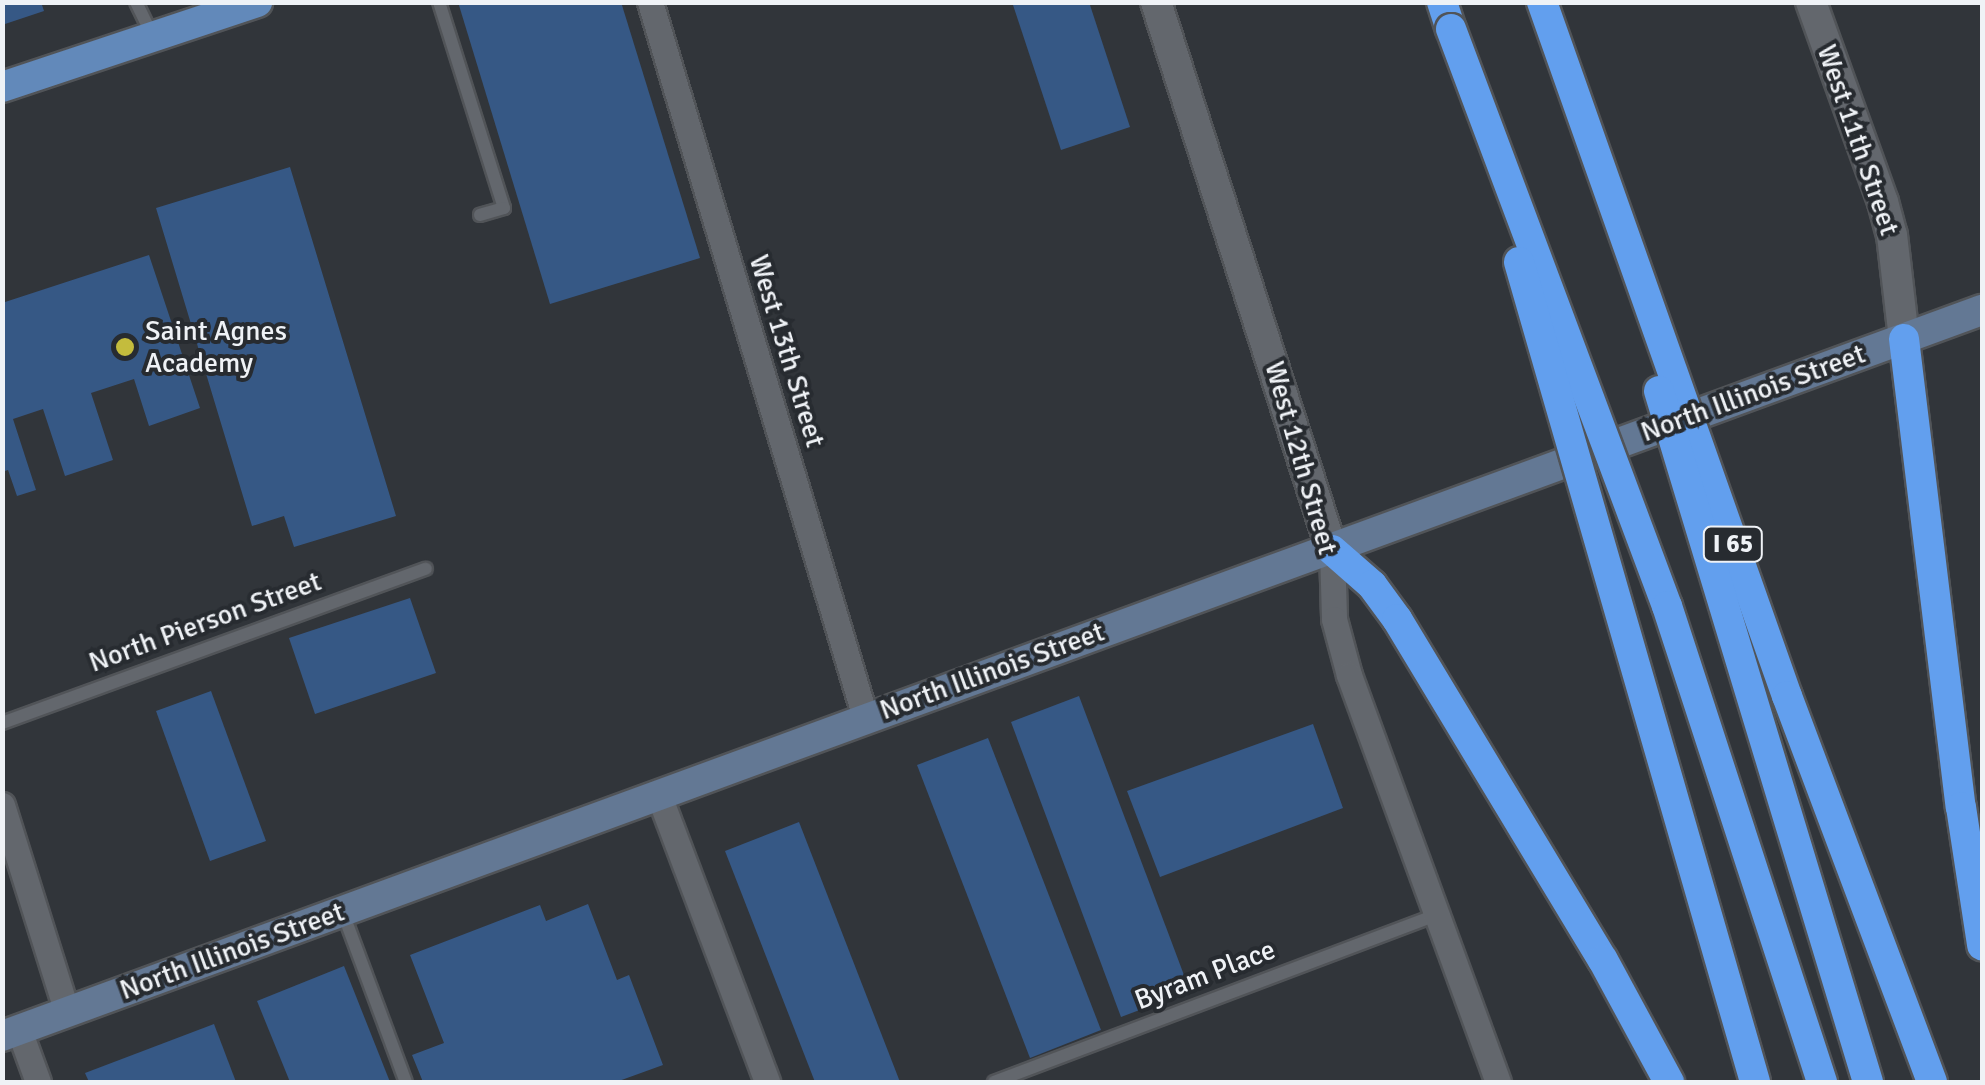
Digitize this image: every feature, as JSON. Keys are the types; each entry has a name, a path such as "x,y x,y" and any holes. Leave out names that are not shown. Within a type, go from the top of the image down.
{"highway":[{"name":"I 65","path":"1542,2 1794,714 1932,1082"},
{"path":"1447,16 1755,1082"},
{"path":"1447,16 1667,606 1822,1082"},
{"path":"1564,66 1754,715 1868,1082"},
{"path":"1904,339 1961,807 1982,944"},
{"path":"1332,550 1392,611 1604,960 1669,1082"}],"main road":[{"path":"2,87 257,2"},
{"name":"North Illinois Street","path":"11,1033 1982,310"}],"street":[{"name":"West 13th Street","path":"650,2 865,718"},
{"name":"West 12th Street","path":"1156,2 1332,550 1334,619 1342,650 1498,1082"},
{"name":"West 11th Street","path":"1811,2 1892,235 1904,339"},
{"path":"658,793 767,1082"},
{"path":"2,804 67,1012"},
{"path":"11,1033 38,1082"}],"lane":[{"path":"136,2 153,38"},
{"path":"439,2 504,208 480,215"},
{"name":"North Pierson Street","path":"2,723 426,569"},
{"path":"342,911 406,1082"},
{"name":"Byram Place","path":"994,1082 1435,915"}],"building":[{"path":"2,2 41,2 44,11 2,25"},
{"path":"458,2 621,2 700,258 550,304"},
{"path":"1012,2 1089,2 1130,127 1061,150"},
{"path":"290,167 396,516 294,547 284,516 252,526 156,208"},
{"path":"149,255 200,408 149,426 134,379 91,393 113,460 65,476 43,409 13,419 36,490 17,496 8,470 2,472 2,303"},
{"path":"410,598 436,673 315,714 289,638"},
{"path":"211,691 266,841 210,861 156,711"},
{"path":"1079,696 1190,991 1121,1017 1011,722"},
{"path":"1313,724 1343,808 1160,877 1127,791"},
{"path":"988,738 1101,1030 1030,1058 917,765"},
{"path":"799,822 900,1082 815,1082 725,851"},
{"path":"588,904 617,980 629,975 663,1065 616,1082 423,1082 412,1055 444,1043 410,955 540,905 546,921"},
{"path":"344,966 390,1082 290,1082 257,1001"},
{"path":"214,1024 236,1082 89,1082 85,1073"}],"place":[{"name":"Saint Agnes Academy","path":"125,347"}]}
